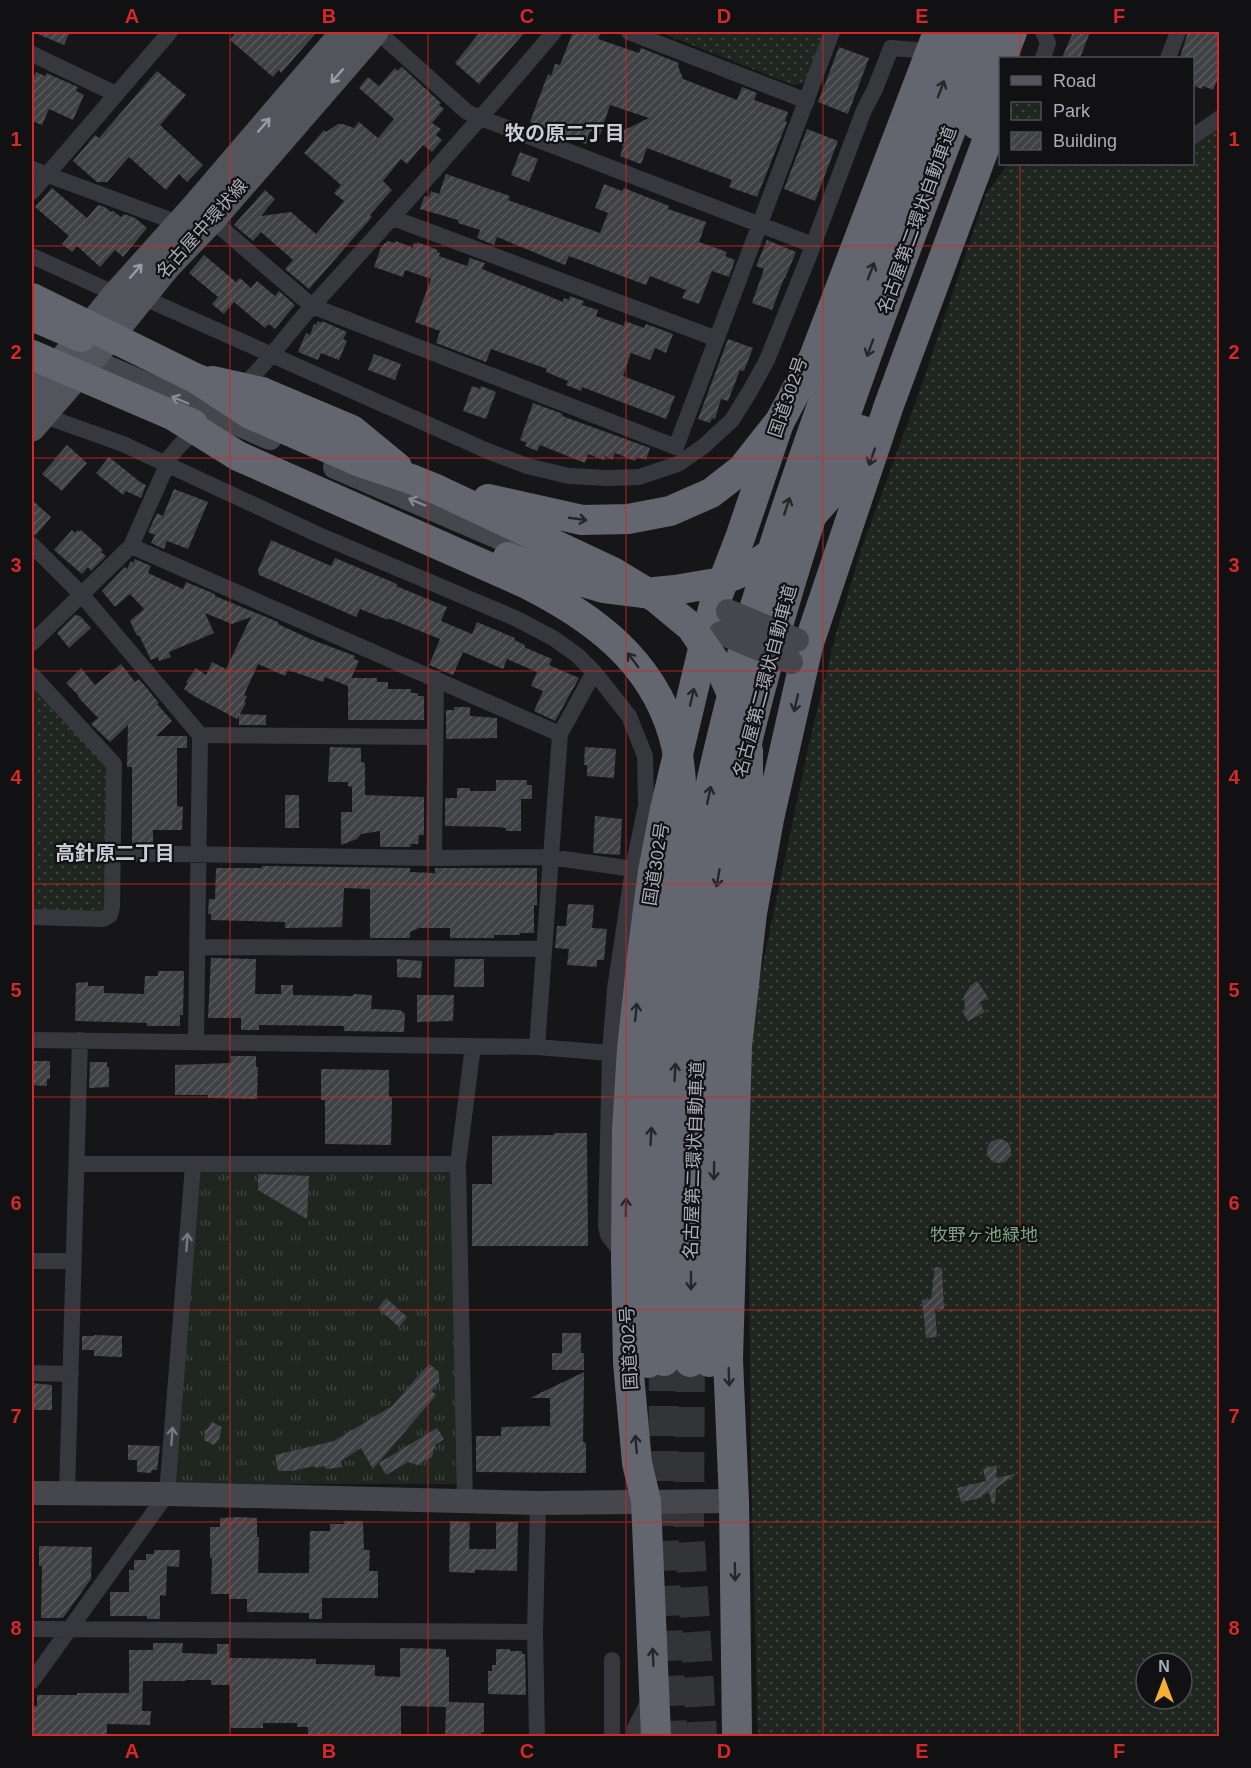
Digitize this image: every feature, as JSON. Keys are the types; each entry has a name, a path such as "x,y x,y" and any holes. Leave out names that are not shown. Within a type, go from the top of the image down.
{"highway":[{"path":"32,298 195,378 250,414 360,462 425,484 582,520 628,519 670,511 711,493 742,469 780,421 814,357 963,45 1012,32"},
{"path":"1018,57 1028,32"},
{"path":"32,355 399,513 533,567 604,588 644,593 716,583 747,570 788,542 828,497 861,430 963,45"},
{"name":"国道302号","path":"656,1737 646,1501 637,1463 628,1363 626,1259 627,1130 632,1049 653,871 665,809 740,537 795,376 963,45"},
{"name":"名古屋第二環状自動車道","path":"678,1362 671,1137 677,1026 698,848 718,755 754,606 805,449 853,319 963,45"},
{"path":"737,1737 734,1501 728,1359 736,1046 752,913 800,654 999,109"},
{"path":"32,316 86,349"},
{"path":"32,330 52,339 86,349"},
{"path":"174,416 237,456 525,583 556,599 588,620 628,653 657,694 673,734 680,774 680,843 656,1047 648,1189 678,1362"},
{"path":"425,484 613,572 656,598 691,627 722,672 737,705 748,751 748,808 725,989 715,1108 678,1362"}],"main road":[{"name":"名古屋中環状線","path":"35,413 129,295 178,223 344,32"},
{"name":"名古屋中環状線","path":"129,295 167,267 212,220 377,32"}],"street":[{"path":"32,192 39,172 116,94 170,32"},
{"path":"377,32 467,112 813,245"},
{"path":"32,643 131,546 165,465 180,445 258,373 312,306 393,218 554,32"},
{"path":"629,32 807,101"},
{"path":"679,454 717,339 832,32"},
{"path":"1043,32 1048,43 1043,57"},
{"path":"1168,57 1178,32"},
{"path":"32,256 272,354 479,447 527,466 569,476 639,477 679,454 704,446 732,420 750,391 767,360 864,110 891,48 963,45"},
{"path":"32,54 116,94"},
{"path":"1194,136 1220,118"},
{"path":"39,172 178,223"},
{"path":"393,218 717,339"},
{"path":"212,220 312,306 679,454"},
{"path":"86,349 800,654"},
{"path":"35,413 123,444 319,535 517,619 553,638 577,656 594,672 629,716 645,756 646,805 633,869 615,989 610,1053 606,1226 608,1235 626,1259"},
{"path":"32,545 82,595 200,735 196,1042"},
{"path":"131,546 560,734"},
{"path":"537,1047 560,734 594,672"},
{"path":"32,675 114,764 110,915 103,918 32,917"},
{"path":"434,858 436,679"},
{"path":"200,735 435,737"},
{"path":"112,853 434,858 550,857 633,869"},
{"path":"197,947 544,949"},
{"path":"32,1040 537,1047 610,1053"},
{"path":"68,1493 80,1040"},
{"path":"465,1501 458,1164 473,1046"},
{"path":"77,1164 458,1164"},
{"path":"32,1681 167,1494 193,1165"},
{"path":"32,1261 74,1261"},
{"path":"32,1373 71,1374"},
{"path":"32,1493 538,1503 734,1501"},
{"path":"537,1737 535,1632 538,1503"},
{"path":"32,1629 535,1632"},
{"path":"612,1660 612,1737"},
{"path":"635,1737 635,1728 654,1690"}],"green space":[{"path":"659,32 824,32 805,83 793,85"},
{"name":"牧野ヶ池緑地","path":"1219,118 1219,1736 758,1736 751,1468 747,1039 809,744 836,633 861,550 922,384 986,194 1007,165 1194,165 1194,136"},
{"path":"32,686 108,768 106,906 100,913 32,912"},
{"path":"452,1170 458,1484 175,1484 199,1171"}],"building":[{"path":"33,32 70,32 64,45"},
{"path":"237,32 317,32 281,73 279,70 273,77 230,40"},
{"path":"480,32 525,32 479,84 455,63"},
{"path":"573,32 601,32 598,39 639,53 641,48 679,63 683,79 737,100 742,87 757,93 754,100 788,112 785,121 787,122 757,197 729,187 732,180 647,148 641,164 620,156 623,147 618,133 649,118 610,105 600,135 590,131 586,144 530,122 548,74 551,76 555,64 560,65"},
{"path":"1073,32 1090,32 1080,57 1062,57"},
{"path":"1188,32 1220,32 1220,74 1213,90 1194,86 1194,57 1180,57"},
{"path":"839,47 869,58 848,114 818,102"},
{"path":"402,67 441,103 439,105 444,109 432,123 441,129 436,135 442,140 432,152 423,145 407,164 401,159 383,181 392,190 370,215 372,217 309,289 285,269 293,260 261,232 253,241 234,225 265,190 275,199 261,216 291,212 316,234 344,201 334,193 341,185 304,153 324,130 326,132 338,124 354,128 359,122 378,138 394,119 359,88 368,77 379,86 395,68 397,71"},
{"path":"157,71 186,95 160,125 203,165 187,182 179,174 166,190 129,157 107,182 97,182 73,161 95,135 99,138"},
{"path":"36,72 45,76 47,73 78,87 76,91 84,95 73,120 49,109 42,125 32,121 32,81"},
{"path":"807,129 838,141 815,201 784,189"},
{"path":"520,152 538,159 529,182 511,175"},
{"path":"446,174 510,196 508,200 600,233 608,213 595,208 604,184 622,191 624,188 669,206 668,209 706,222 699,242 727,252 725,256 735,260 729,277 712,271 699,304 682,298 686,290 650,276 646,285 569,256 565,265 497,237 494,245 477,238 480,230 458,223 458,220 420,209 424,197 429,197 431,191 439,194"},
{"path":"52,188 87,218 98,205 121,217 124,214 135,218 147,228 123,257 115,250 100,267 77,246 72,252 62,244 69,236 35,207"},
{"path":"767,240 796,252 772,310 752,303 764,269 756,266"},
{"path":"388,241 395,243 396,241 413,248 414,243 417,244 417,242 438,250 439,256 467,266 470,258 485,263 482,269 563,302 564,298 569,300 570,296 584,301 582,305 598,310 596,316 624,326 625,321 644,328 646,324 673,334 666,353 655,348 650,360 631,353 623,376 675,396 666,419 582,387 581,391 566,385 568,381 546,372 547,369 491,349 486,362 436,343 440,331 415,322 431,279 405,270 403,277 374,267 381,247"},
{"path":"204,255 236,282 240,278 251,288 257,281 275,296 279,291 295,305 275,329 269,324 265,328 234,302 224,314 212,304 218,297 189,273"},
{"path":"318,321 347,332 343,339 347,341 339,360 321,353 318,360 298,352 306,333 310,335 314,324 316,325"},
{"path":"728,339 753,348 744,371 740,370 728,401 721,399 715,419 712,418 710,423 698,419"},
{"path":"374,354 401,364 395,380 368,370"},
{"path":"472,386 480,389 481,386 496,392 486,419 463,411"},
{"path":"533,403 650,448 646,460 637,457 635,461 615,453 612,460 605,456 604,460 588,454 585,463 540,445 537,451 525,446 527,443 520,440"},
{"path":"67,445 87,463 62,491 42,474"},
{"path":"109,457 146,485 141,498 126,491 123,495 96,473"},
{"path":"174,489 208,502 188,549 167,541 164,549 151,543 155,535 148,532 157,513 163,516"},
{"path":"32,500 51,517 36,535 32,535"},
{"path":"72,530 75,533 81,530 103,550 101,552 106,556 91,571 88,567 82,574 54,550"},
{"path":"271,540 331,566 335,558 397,584 396,586 447,607 441,621 472,634 477,622 515,638 514,640 525,645 524,647 552,659 549,665 579,678 555,721 534,711 543,691 531,686 537,672 507,659 503,669 463,652 453,675 429,665 440,639 360,609 356,617 259,575 258,570"},
{"path":"135,559 151,566 148,573 183,589 186,582 278,622 310,639 355,656 354,659 359,661 351,678 377,678 377,682 388,682 388,689 411,689 411,693 424,696 424,720 348,720 348,686 325,677 323,682 288,670 285,676 258,664 244,695 247,696 244,702 246,703 237,719 194,696 184,689 196,668 206,675 212,662 226,669 251,617 232,624 205,613 214,633 169,652 171,657 159,661 158,657 151,660 130,621 144,609 130,594 114,606 102,591"},
{"path":"75,615 80,616 91,628 69,648 57,633"},
{"path":"121,664 135,682 139,679 172,721 156,736 187,736 187,748 177,748 177,806 183,807 182,830 153,830 153,843 132,843 132,767 127,767 128,725 110,742 91,724 98,718 66,683 81,668 95,685"},
{"path":"454,707 470,707 470,716 497,718 497,738 446,739 446,710 454,710"},
{"path":"239,714 266,715 266,725 239,725"},
{"path":"330,747 361,748 361,762 365,763 365,795 424,797 424,835 419,835 418,844 411,844 410,847 380,847 380,831 361,834 357,839 341,845 341,812 352,812 352,787 348,786 348,782 328,782"},
{"path":"585,747 616,749 614,778 587,776 587,765 584,765"},
{"path":"496,780 527,780 527,785 532,785 532,799 521,799 521,831 506,831 506,828 497,827 445,826 445,798 457,798 457,788 470,788 470,791 496,791"},
{"path":"285,795 299,795 299,828 285,828"},
{"path":"595,816 622,819 620,855 593,853"},
{"path":"262,866 410,868 410,872 435,873 435,868 537,868 534,933 494,935 494,938 450,938 450,928 419,928 410,932 410,938 370,938 370,889 344,888 342,927 285,928 285,922 211,920 211,914 208,914 209,899 215,899 216,868 262,868"},
{"path":"568,904 594,905 592,928 607,929 604,960 597,960 597,967 567,965 569,949 555,948 557,926 566,926"},
{"path":"211,958 256,959 255,994 281,994 281,985 293,985 293,995 372,995 371,1009 400,1010 405,1014 404,1032 344,1031 344,1026 259,1025 259,1030 241,1030 241,1018 208,1018"},
{"path":"397,959 422,961 421,978 397,977"},
{"path":"455,959 484,959 484,987 454,987"},
{"path":"158,971 184,971 183,1015 180,1015 180,1026 75,1021 76,983 88,982 88,986 104,986 104,993 144,994 145,976 158,976"},
{"path":"977,981 988,997 979,1003 985,1012 968,1021 962,1011 965,1009 964,996 970,986"},
{"path":"417,995 454,995 453,1021 417,1022"},
{"path":"231,1056 256,1056 257,1099 175,1095 175,1065 231,1063"},
{"path":"32,1061 50,1061 50,1079 47,1079 47,1086 32,1085"},
{"path":"90,1062 107,1062 109,1087 89,1088"},
{"path":"321,1069 389,1070 389,1097 392,1097 391,1145 325,1144 325,1100 321,1100"},
{"path":"554,1133 587,1133 588,1246 472,1246 472,1184 492,1184 492,1136 554,1135"},
{"path":"999,1139 1008,1142 1011,1151 1008,1160 999,1163 990,1160 987,1151 990,1142"},
{"path":"258,1174 309,1176 307,1219 258,1190"},
{"path":"935,1267 942,1268 944,1309 935,1309 937,1337 926,1338 922,1300 931,1299"},
{"path":"386,1298 407,1317 399,1327 378,1308"},
{"path":"562,1333 581,1333 584,1370 552,1370 552,1353 562,1353"},
{"path":"82,1336 122,1336 122,1357 94,1356 94,1350 82,1350"},
{"path":"429,1364 439,1372 439,1382 432,1391 436,1395 373,1469 361,1448 341,1461 342,1467 327,1469 324,1466 316,1468 314,1466 292,1471 278,1471 275,1455 334,1441 392,1406"},
{"path":"584,1372 583,1442 586,1443 586,1473 476,1472 476,1436 501,1436 501,1427 550,1426 550,1398 530,1398"},
{"path":"32,1383 52,1385 52,1410 32,1410"},
{"path":"212,1422 222,1427 219,1439 214,1445 204,1440 205,1432"},
{"path":"437,1428 444,1439 435,1445 432,1457 417,1465 408,1462 386,1475 379,1463"},
{"path":"128,1445 160,1446 157,1470 152,1470 151,1473 137,1472 137,1460 128,1460"},
{"path":"997,1465 996,1478 1015,1475 996,1488 995,1504 992,1504 989,1492 976,1499 961,1502 957,1488 986,1481 983,1469"},
{"path":"220,1518 257,1518 258,1573 309,1573 310,1531 330,1531 330,1524 363,1521 364,1550 370,1550 369,1571 378,1571 378,1598 322,1598 322,1619 309,1619 309,1613 247,1612 247,1599 229,1599 229,1594 211,1594 210,1527 220,1527"},
{"path":"450,1521 470,1522 469,1549 496,1549 496,1522 518,1522 517,1571 449,1572"},
{"path":"39,1546 92,1547 91,1579 63,1618 41,1618 42,1566 39,1566"},
{"path":"154,1550 180,1550 179,1567 167,1566 166,1596 160,1595 160,1619 147,1619 147,1616 110,1616 110,1592 129,1592 129,1570 134,1570 134,1560 146,1560 146,1554 154,1554"},
{"path":"153,1643 183,1643 182,1653 217,1654 217,1644 229,1644 229,1658 316,1659 316,1664 375,1665 375,1676 400,1677 400,1648 446,1649 446,1657 449,1657 449,1702 484,1703 484,1732 481,1732 480,1737 445,1737 446,1707 401,1706 401,1737 308,1737 308,1727 297,1727 297,1723 263,1723 263,1728 230,1728 230,1685 211,1685 211,1680 186,1680 143,1681 142,1711 151,1711 150,1725 107,1724 107,1737 32,1737 32,1706 37,1706 37,1695 129,1693 129,1650 153,1650"},
{"path":"496,1649 522,1651 522,1654 525,1654 526,1695 488,1694 488,1671 492,1671 492,1665 496,1665"}],"tunnel":[{"path":"664,1361 663,1526 672,1736"},
{"path":"690,1362 689,1528 702,1736"}],"district":[{"name":"牧の原二丁目","path":"565,133"},
{"name":"高針原二丁目","path":"115,853"}]}
